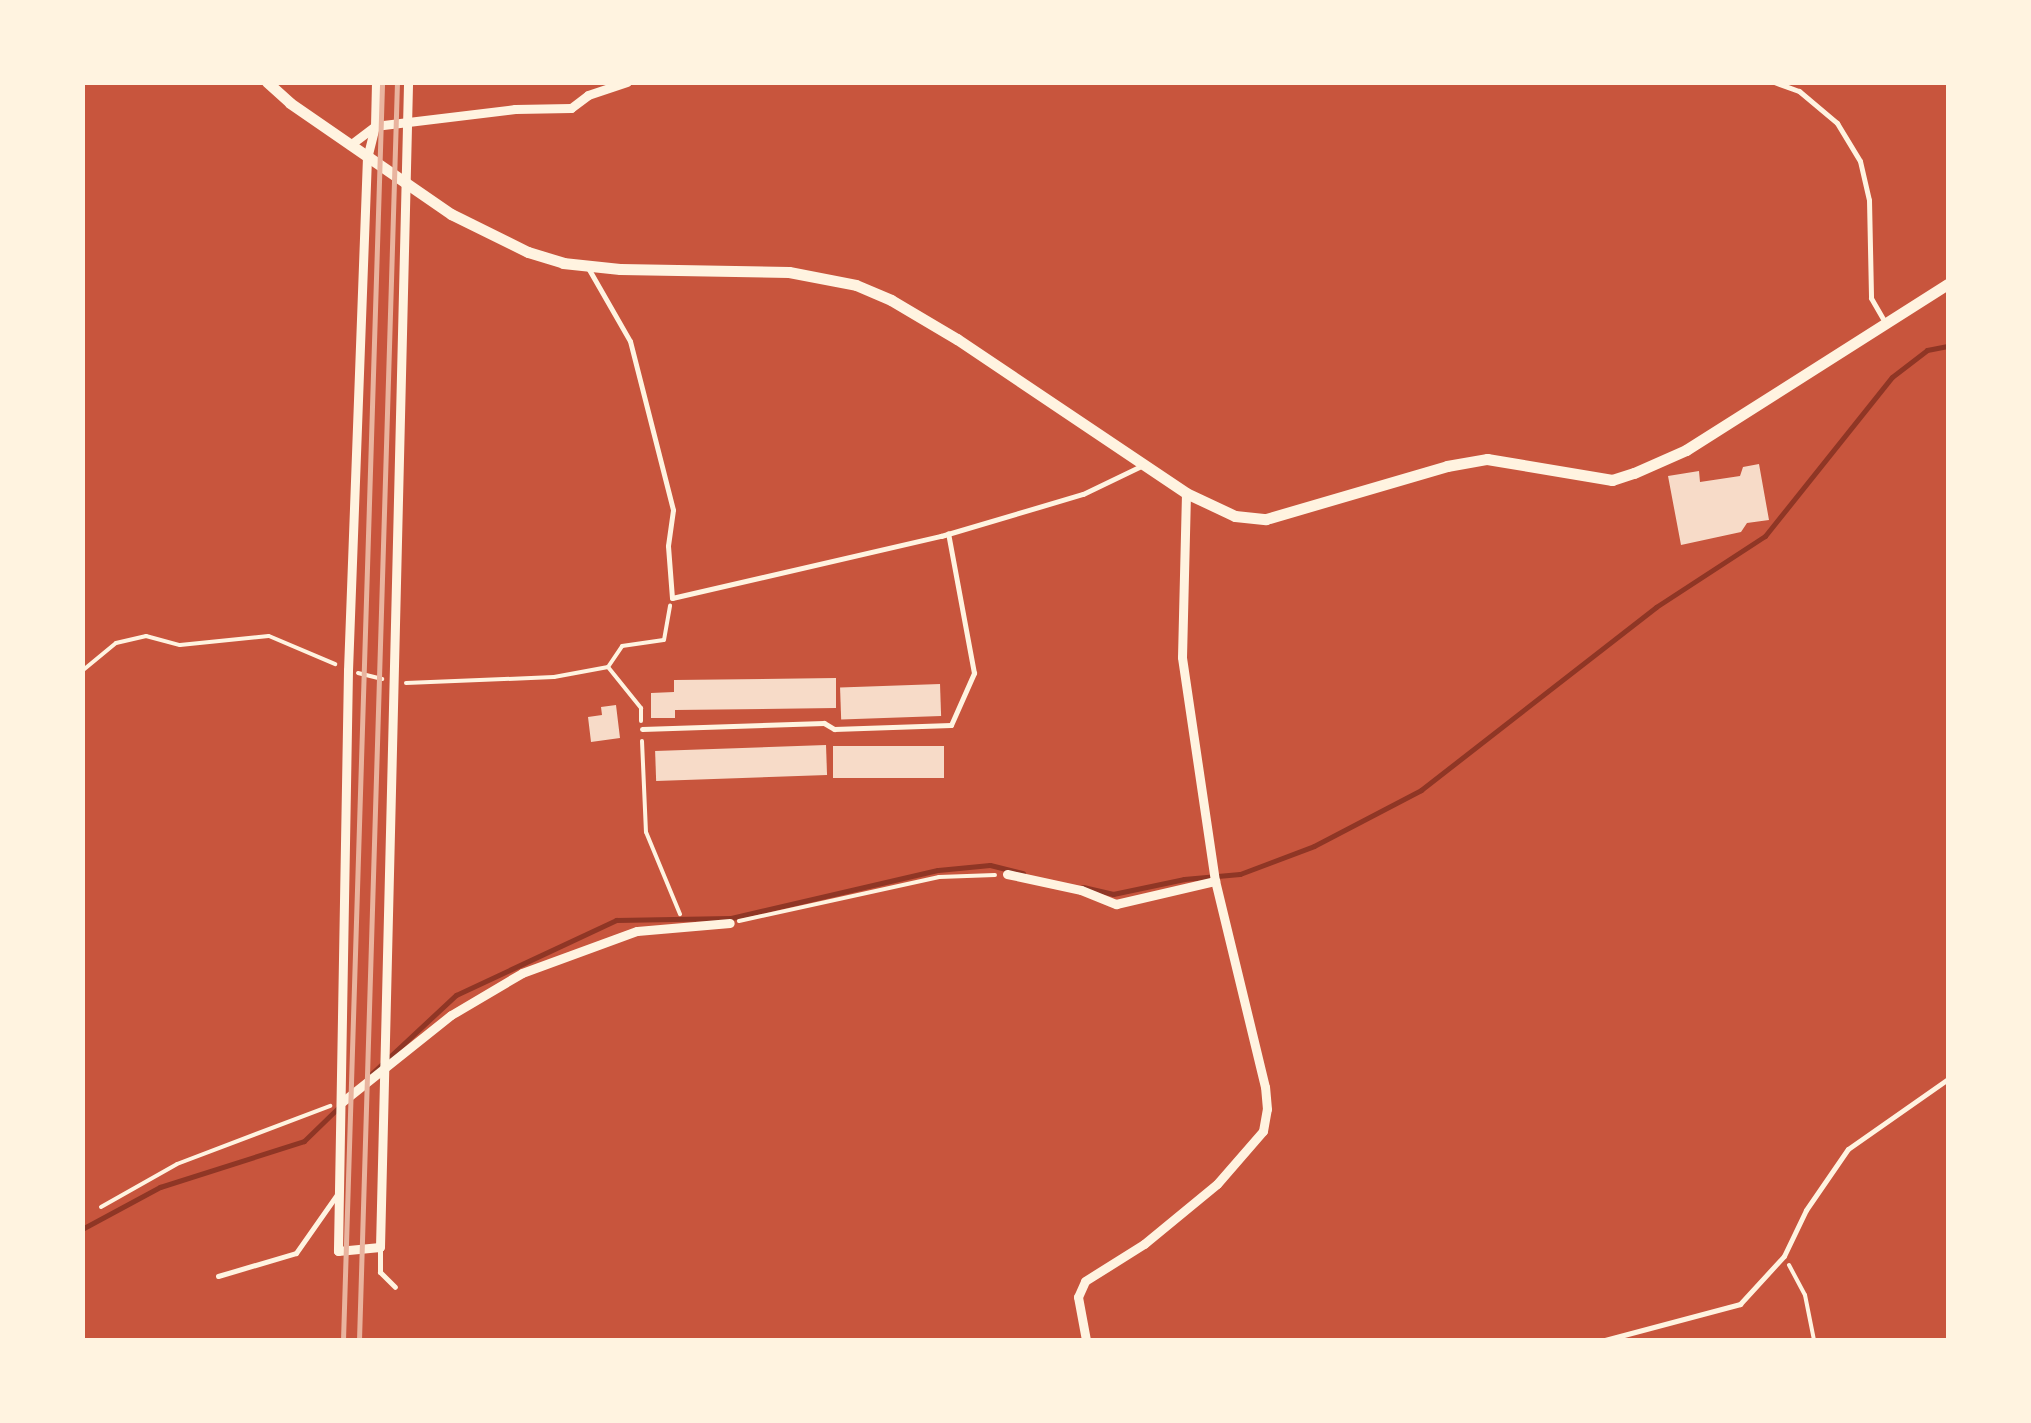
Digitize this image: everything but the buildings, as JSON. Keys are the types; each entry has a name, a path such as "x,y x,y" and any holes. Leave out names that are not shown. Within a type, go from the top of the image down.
{"street":[{"path":"268,82 350,145 486,234 528,252 587,266 748,268 856,284 958,339 1186,493 1235,516 1266,519 1447,466 1487,460 1612,480 1686,450 1758,400 1948,284"},
{"path":"376,82 376,126 367,156 348,670 338,1250 380,1247 408,82"},
{"path":"350,145 376,126 407,120 571,108 588,96 628,82"},
{"path":"1086,1340 1078,1297 1085,1281 1184,1212 1264,1131 1266,1086 1215,881 1182,657 1186,493"},
{"path":"1007,874 1081,890 1116,904 1215,881"},
{"path":"342,1102 451,1015 522,972 637,931 730,923"}],"lane":[{"path":"1774,82 1799,91 1837,123 1860,161 1869,200 1870,298 1886,324"},
{"path":"587,266 630,340 673,510 668,546 672,598 948,534 1084,494 1144,464"},
{"path":"642,729 824,723 834,729 952,726 974,673 948,534"},
{"path":"1605,1340 1740,1304 1784,1256 1806,1210 1848,1148 1948,1079"},
{"path":"218,1276 296,1254 340,1190"},
{"path":"380,1247 380,1272 394,1288"}],"path":[{"path":"608,668 641,708 646,832 685,927"},
{"path":"730,923 939,877 1007,874"},
{"path":"102,1206 177,1164 342,1102"},
{"path":"1784,1256 1804,1295 1814,1340"}],"waterway":[{"path":"1083,887 1113,894 1184,879 1240,874 1314,846 1421,790 1656,607 1765,536 1892,377 1927,350 1948,346"},
{"path":"369,1076 456,995 616,920 731,918 938,870 990,865 1023,873"},
{"path":"82,1229 160,1187 304,1141 341,1105"}],"railway":[{"path":"343,1340 382,82"},
{"path":"359,1340 397,82"}]}
